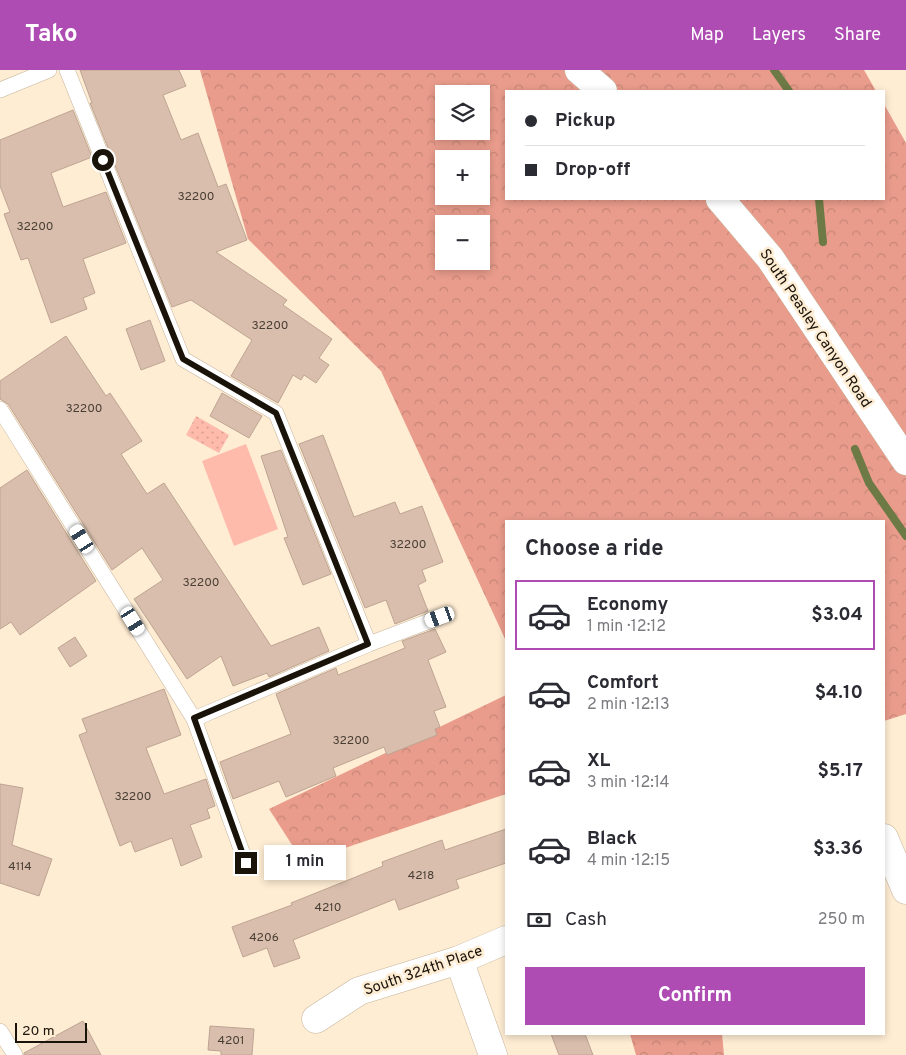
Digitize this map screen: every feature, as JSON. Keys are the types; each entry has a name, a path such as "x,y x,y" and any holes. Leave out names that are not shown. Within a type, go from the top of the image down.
{"street":[{"path":"579,70 602,90"},
{"name":"South Peasley Canyon Road","path":"721,200 770,258 906,461"},
{"path":"885,840 906,890"},
{"name":"South 324th Place","path":"316,1019 359,991 459,960 505,940"},
{"path":"459,960 492,1055"}],"lane":[{"path":"0,90 49,70"},
{"path":"67,70 183,359 276,413 368,644"},
{"path":"0,409 194,718 246,863"},
{"path":"194,718 368,644 440,617"},
{"path":"0,1031 16,1055"}],"shaded area":[{"path":"196,416 229,435 219,453 186,435"},
{"path":"246,444 278,529 234,546 202,461"}],"green space":[{"path":"200,70 864,70 875,90 505,90 505,200 885,200 885,106 906,143 906,714 885,721 885,520 505,520 505,639 381,371 248,239"},
{"path":"505,695 505,794 303,862 269,809"},
{"path":"630,1035 722,1035 724,1055 636,1055"}],"building":[{"path":"80,70 179,70 186,86 163,95 181,140 198,133 218,187 226,184 247,240 216,252 287,300 283,305 332,339 319,358 329,365 316,383 304,375 301,380 293,375 278,403 231,376 252,340 191,300 172,307 90,103 92,103"},
{"path":"73,110 92,157 51,173 63,207 106,192 126,243 83,259 95,293 83,298 87,309 51,323 28,258 21,260 4,214 10,212 0,186 0,140"},
{"path":"150,320 165,361 141,370 126,329"},
{"path":"66,336 106,396 110,393 142,441 121,454 147,494 164,483 271,646 319,627 329,651 269,677 267,673 233,686 221,656 187,679 134,599 163,580 142,548 112,570 8,404 0,399 0,381"},
{"path":"222,393 262,416 249,438 210,416"},
{"path":"323,435 354,517 395,502 400,514 422,506 443,562 422,570 426,581 418,585 428,611 395,624 386,600 365,608 299,444"},
{"path":"281,450 331,574 303,585 284,538 288,537 261,456"},
{"path":"27,470 96,581 20,635 11,622 0,629 0,488"},
{"path":"435,629 446,652 428,660 446,707 434,711 440,727 435,729 437,735 387,755 384,747 333,768 336,776 286,797 279,781 233,799 220,762 291,734 276,694 336,668 338,675 405,648 402,641"},
{"path":"75,637 87,656 70,667 58,648"},
{"path":"164,689 181,735 146,748 164,794 206,779 215,806 207,809 210,818 190,825 202,857 181,866 172,838 135,852 131,841 120,846 79,735 87,732 82,719"},
{"path":"0,784 23,788 12,845 52,859 39,896 0,883"},
{"path":"505,829 505,863 456,880 459,888 399,910 395,899 293,940 300,958 274,967 267,948 243,957 232,927 292,905 291,903 383,866 382,862 442,840 445,850"},
{"path":"83,1021 101,1055 24,1055 24,1053"},
{"path":"210,1026 254,1029 252,1055 221,1055 221,1051 208,1050"},
{"path":"551,1035 585,1035 593,1055 559,1055"}],"waterway":[{"path":"774,70 788,90"},
{"path":"819,200 823,242"},
{"path":"855,449 869,483 906,536"}],"route":[{"path":"103,160 183,359 276,413 368,644 194,718 246,863"}]}
